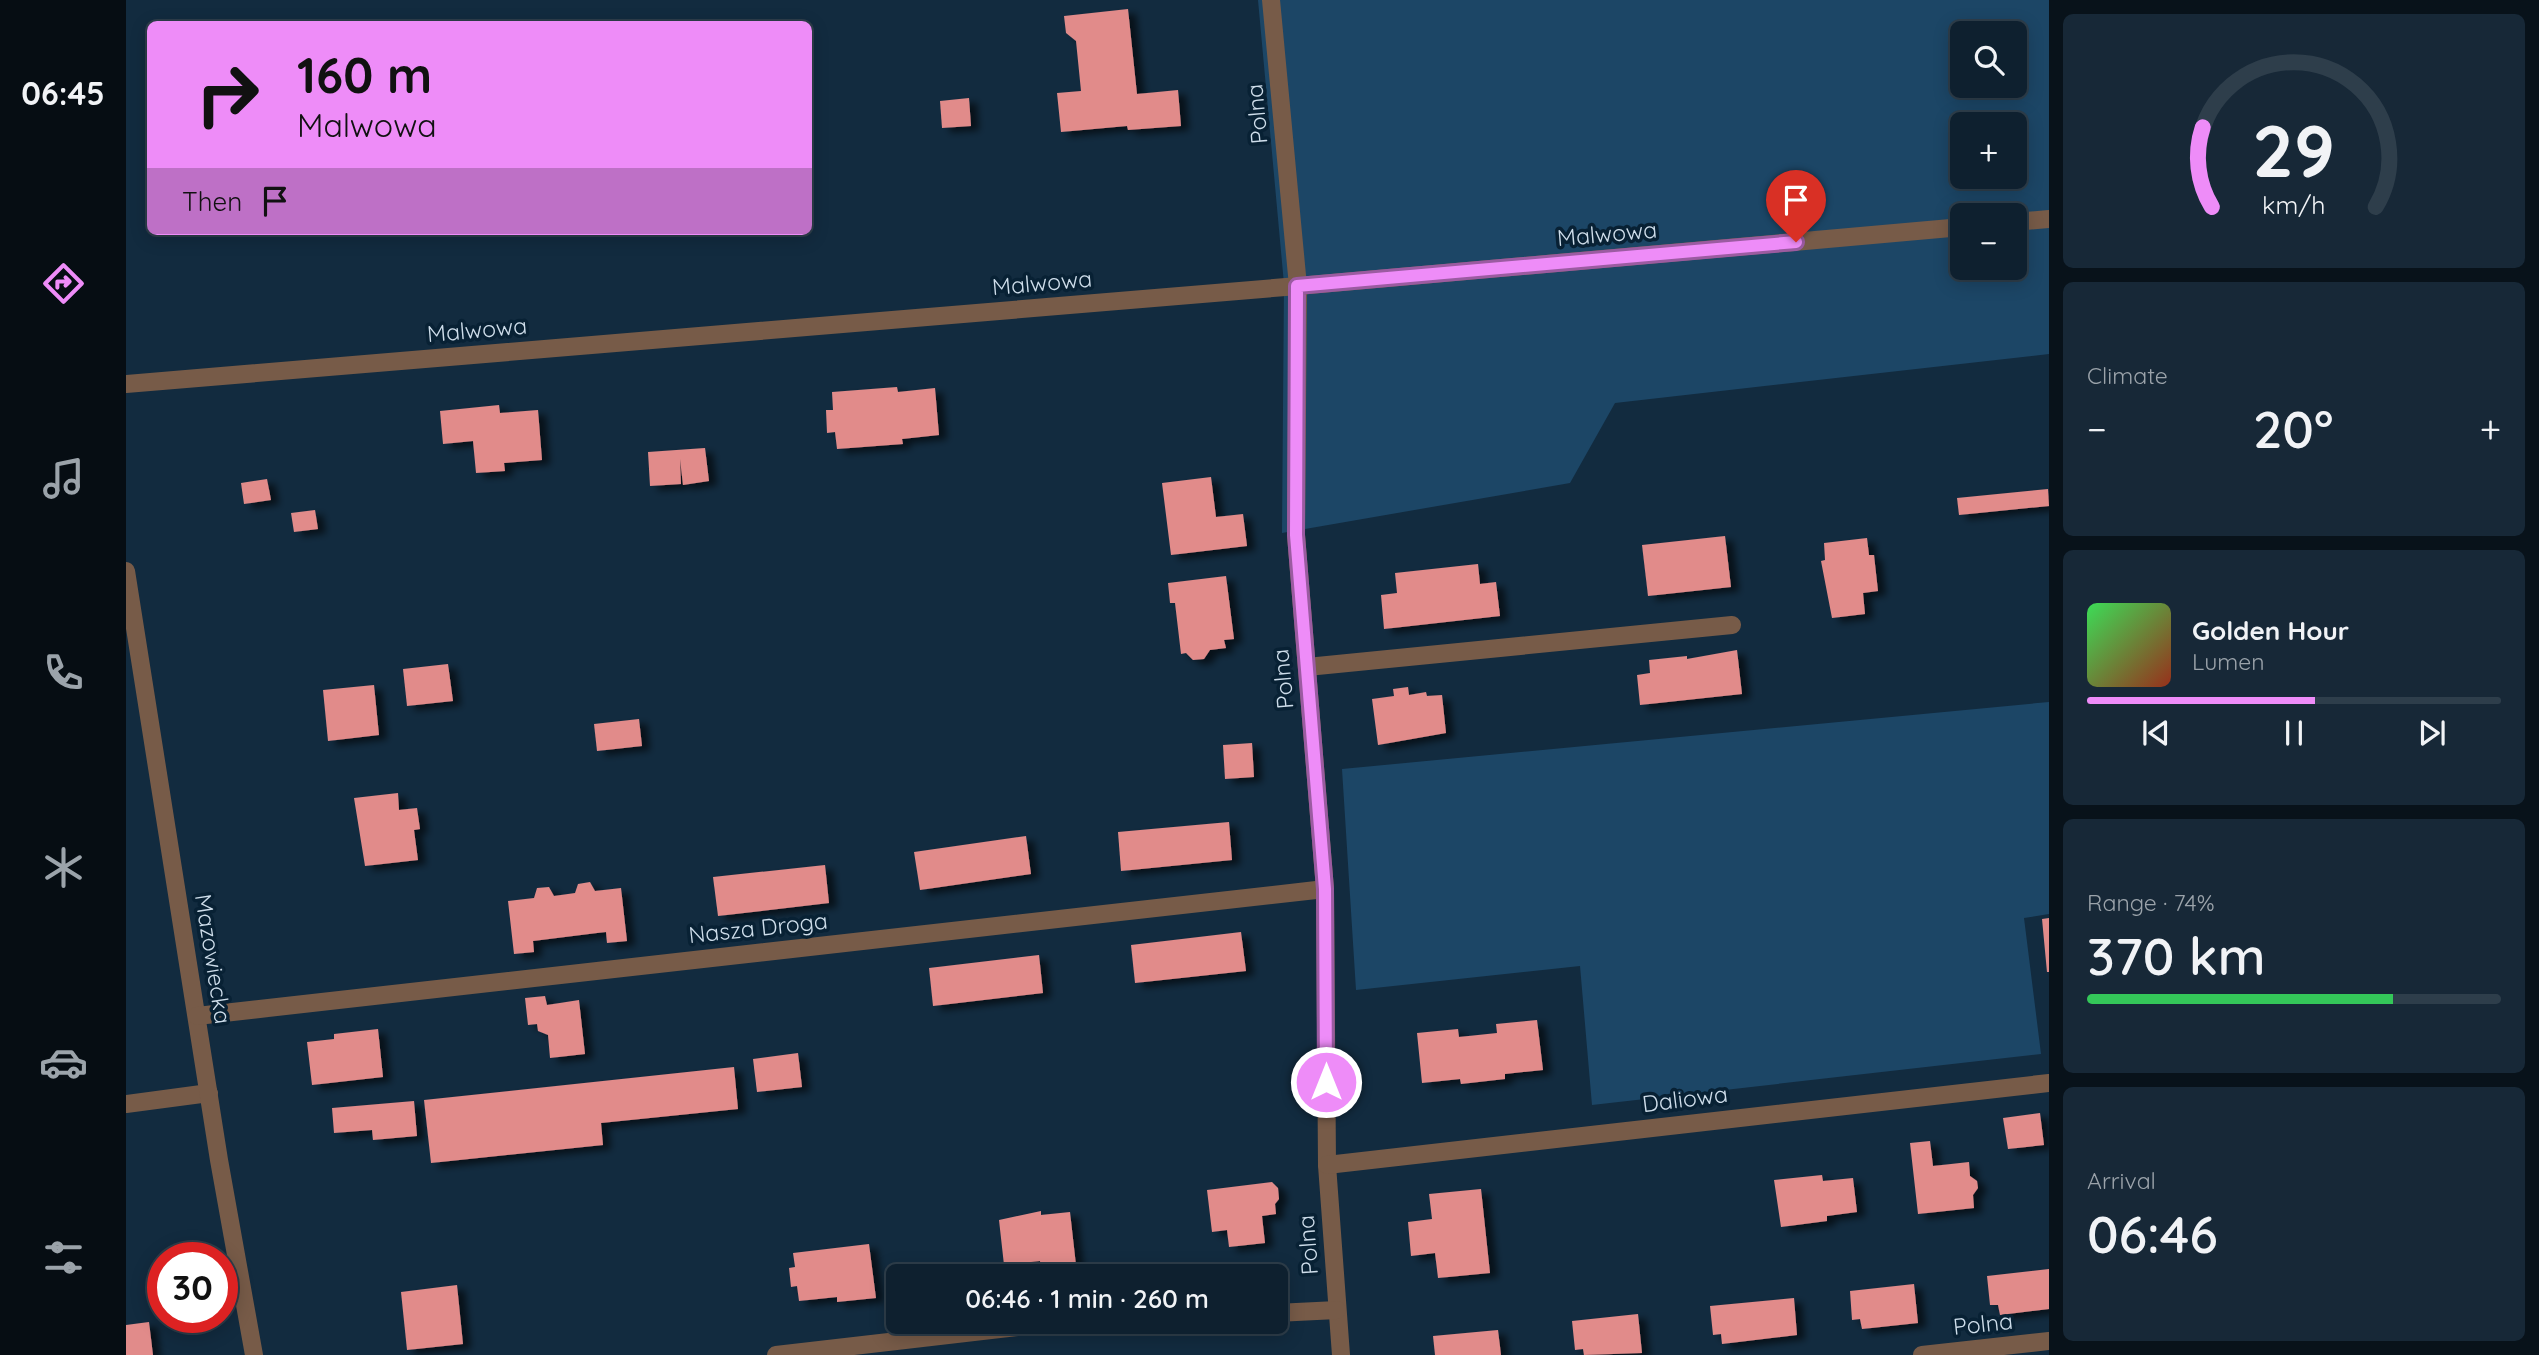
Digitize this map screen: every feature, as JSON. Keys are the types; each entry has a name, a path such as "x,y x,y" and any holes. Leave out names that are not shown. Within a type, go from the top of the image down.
{"street":[{"name":"Polna","path":"1271,0 1297,286 1296,535 1325,889 1327,1165 1340,1355"},
{"path":"2027,221 2049,219"},
{"name":"Malwowa","path":"126,384 1297,286 1950,228"},
{"name":"Mazowiecka","path":"126,571 209,1093 254,1355"},
{"path":"1307,667 1732,625"},
{"name":"Nasza Droga","path":"197,1016 1325,889"},
{"name":"Daliowa","path":"1327,1165 2049,1083"},
{"path":"126,1104 209,1093"},
{"path":"1288,1312 1337,1310"},
{"path":"776,1355 958,1334"},
{"name":"Polna","path":"1922,1355 2049,1341"}],"shaded area":[{"path":"1258,0 2049,0 2049,354 1615,403 1570,483 1282,533 1284,284"},
{"path":"2049,702 2049,914 2024,918 2041,1054 1592,1105 1580,966 1356,990 1342,769"}],"building":[{"path":"1128,9 1137,94 1178,90 1181,126 1128,130 1127,126 1061,132 1057,93 1081,91 1076,41 1066,33 1064,16"},
{"path":"969,98 971,126 942,128 940,101"},
{"path":"897,387 898,392 935,388 939,435 902,439 903,444 837,449 835,432 827,433 826,410 833,410 832,392"},
{"path":"499,405 500,413 538,410 542,460 504,463 505,471 476,473 473,441 443,444 440,411"},
{"path":"705,448 709,481 683,485 680,459 681,484 650,486 648,452"},
{"path":"1211,477 1216,517 1243,514 1247,546 1171,555 1162,483"},
{"path":"267,479 271,500 244,504 241,483"},
{"path":"2048,489 2049,506 1959,515 1957,498"},
{"path":"315,510 318,529 294,532 291,513"},
{"path":"1725,536 1731,587 1648,596 1642,545"},
{"path":"1867,538 1869,555 1874,555 1878,591 1863,593 1865,614 1832,618 1821,561 1825,560 1824,543"},
{"path":"1478,564 1480,584 1496,582 1500,616 1384,629 1381,595 1397,593 1395,573"},
{"path":"1226,576 1234,639 1224,640 1226,648 1210,650 1204,659 1193,660 1186,653 1181,654 1175,603 1170,603 1168,583"},
{"path":"1737,650 1742,694 1640,705 1637,675 1650,673 1649,660 1687,656 1687,659"},
{"path":"448,664 453,701 407,706 403,669"},
{"path":"374,685 379,735 328,741 323,690"},
{"path":"1408,687 1409,695 1426,692 1427,696 1442,695 1446,733 1378,745 1372,699 1394,696 1393,689"},
{"path":"639,719 642,746 597,751 594,724"},
{"path":"1252,743 1254,777 1225,779 1223,745"},
{"path":"398,793 399,810 417,808 420,829 414,830 418,860 365,866 354,798"},
{"path":"1229,822 1232,860 1121,871 1118,832"},
{"path":"1026,836 1031,874 920,890 914,852"},
{"path":"825,865 829,903 718,916 713,877"},
{"path":"590,882 595,891 621,888 627,941 607,943 606,932 597,933 533,941 534,952 514,954 508,901 534,898 537,888 549,887 554,896 575,893 578,884"},
{"path":"2049,918 2049,972 2047,972 2042,919"},
{"path":"1241,932 1246,971 1135,983 1131,945"},
{"path":"1039,955 1043,993 933,1006 929,968"},
{"path":"545,996 547,1005 579,1000 585,1054 550,1058 548,1035 538,1031 537,1024 528,1025 525,998"},
{"path":"1537,1020 1543,1070 1505,1074 1505,1079 1461,1084 1460,1079 1422,1083 1417,1033 1458,1029 1459,1037 1497,1033 1496,1024"},
{"path":"378,1029 383,1077 312,1085 307,1042 334,1039 334,1034"},
{"path":"798,1053 802,1087 757,1092 753,1059"},
{"path":"734,1067 738,1109 601,1123 603,1145 431,1163 424,1100"},
{"path":"414,1101 417,1136 373,1140 372,1130 334,1133 332,1108"},
{"path":"2040,1113 2044,1145 2008,1149 2003,1118"},
{"path":"1930,1141 1933,1166 1969,1162 1970,1176 1977,1181 1978,1188 1973,1195 1974,1208 1918,1214 1910,1143"},
{"path":"1822,1175 1823,1181 1853,1178 1857,1212 1827,1216 1827,1221 1781,1227 1774,1180"},
{"path":"1272,1182 1278,1188 1279,1199 1275,1204 1276,1214 1262,1216 1265,1243 1229,1247 1227,1230 1212,1232 1207,1190"},
{"path":"1481,1189 1490,1273 1438,1278 1435,1253 1411,1256 1408,1222 1432,1219 1429,1194"},
{"path":"1041,1211 1041,1215 1070,1212 1076,1264 1040,1264 1040,1261 1004,1264 999,1220"},
{"path":"869,1244 876,1298 837,1302 837,1297 799,1301 797,1286 791,1287 789,1268 795,1267 793,1253"},
{"path":"2049,1269 2049,1309 2000,1315 1998,1305 1990,1305 1987,1276"},
{"path":"1914,1284 1918,1323 1862,1329 1860,1319 1852,1320 1850,1291"},
{"path":"457,1285 463,1344 407,1350 401,1292"},
{"path":"1794,1298 1797,1335 1722,1344 1721,1334 1713,1335 1710,1306"},
{"path":"1638,1314 1642,1353 1584,1355 1583,1349 1575,1350 1572,1321"},
{"path":"147,1322 153,1355 126,1355 126,1325"},
{"path":"1498,1330 1501,1355 1435,1355 1433,1336"}],"route":[{"path":"1326,1082 1325,889 1296,535 1297,286 1796,242"}]}
